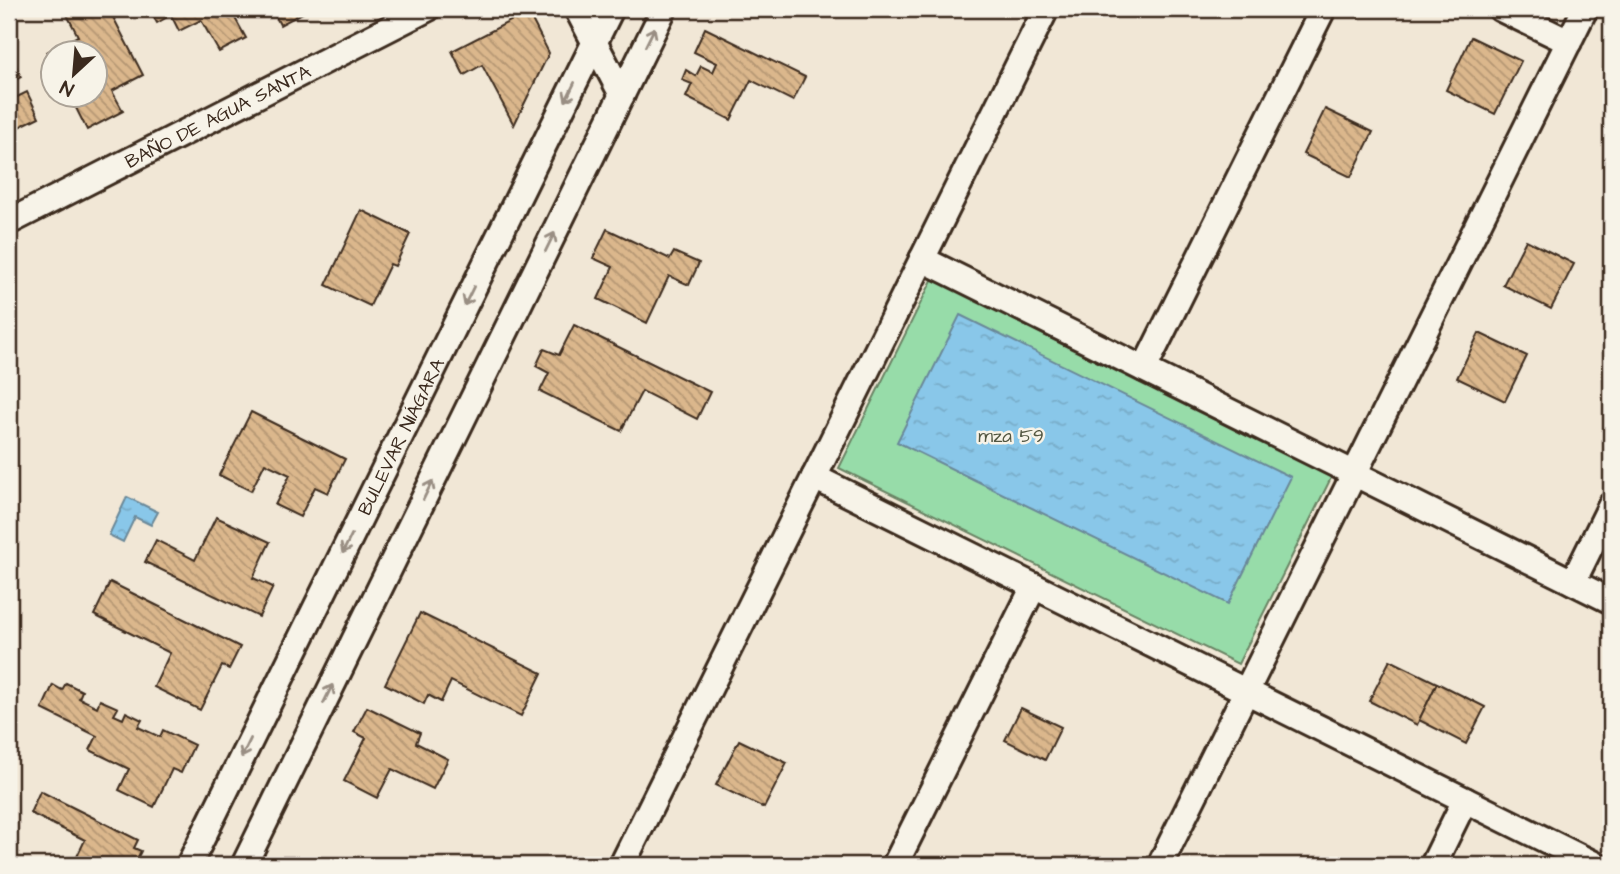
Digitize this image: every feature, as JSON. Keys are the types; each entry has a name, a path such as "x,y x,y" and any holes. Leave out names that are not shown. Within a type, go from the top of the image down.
{"street":[{"name":"BAÑO DE AGUA SANTA","path":"9,222 427,9"},
{"path":"577,9 622,95"},
{"name":"BULEVAR NIÁGARA","path":"189,865 611,9"},
{"path":"244,865 664,9"},
{"path":"622,865 1046,9"},
{"path":"1144,369 1323,9"},
{"path":"1501,9 1569,42"},
{"path":"1160,865 1585,9"},
{"path":"922,259 1611,601"},
{"path":"814,477 1596,865"},
{"path":"1573,582 1611,505"},
{"path":"895,865 1034,586"},
{"path":"1433,865 1465,800"}],"green space":[{"name":"mza 59","path":"933,278 1332,476 1238,664 839,468"}],"water":[{"path":"960,315 1291,477 1228,604 897,442"},
{"path":"127,497 158,512 151,525 135,517 123,542 109,535"}],"building":[{"path":"64,9 109,9 143,75 112,91 123,111 87,130 76,108 108,108 108,38 74,38 78,36"},
{"path":"149,9 230,9 246,38 219,52 201,20 179,31 171,15 157,23"},
{"path":"272,9 310,9 280,25"},
{"path":"528,12 549,53 514,125 482,65 464,75 452,51"},
{"path":"705,28 805,77 793,101 751,80 731,120 686,97 692,84 682,80 686,70 696,76 701,66 713,72 717,63 694,52"},
{"path":"1471,37 1521,61 1495,114 1446,90"},
{"path":"9,52 21,77 9,83"},
{"path":"9,89 13,99 27,92 39,117 9,132"},
{"path":"1325,109 1373,132 1351,177 1303,154"},
{"path":"361,210 410,234 395,266 390,264 370,306 326,285"},
{"path":"607,229 670,259 674,252 699,263 689,285 669,276 647,323 598,299 613,267 593,258"},
{"path":"1526,240 1574,264 1551,309 1503,285"},
{"path":"574,325 710,392 697,419 642,391 621,431 540,391 549,373 536,366 544,349 559,355"},
{"path":"1479,333 1527,356 1505,401 1457,378"},
{"path":"251,412 345,459 328,493 315,487 300,517 275,505 290,475 265,463 251,491 219,475"},
{"path":"216,517 270,542 253,578 273,587 259,617 145,562 156,540 195,560"},
{"path":"110,582 240,647 229,669 222,666 200,710 154,687 170,653 94,615"},
{"path":"420,613 542,673 521,716 451,681 441,702 428,695 424,704 385,684"},
{"path":"1390,660 1437,683 1417,725 1369,701"},
{"path":"66,683 82,691 79,698 97,707 100,700 118,708 114,715 123,719 126,712 142,720 138,727 160,737 163,730 194,745 181,773 172,769 154,807 119,790 129,769 90,750 97,736 42,709 53,685 62,690"},
{"path":"1437,683 1485,707 1466,744 1419,720"},
{"path":"367,707 420,733 416,743 448,759 433,789 392,769 377,798 344,781 366,738 354,732"},
{"path":"1021,708 1061,727 1045,760 1005,740"},
{"path":"739,740 787,763 764,808 716,785"},
{"path":"40,791 138,840 134,848 141,851 134,865 73,865 85,840 30,813"}]}
